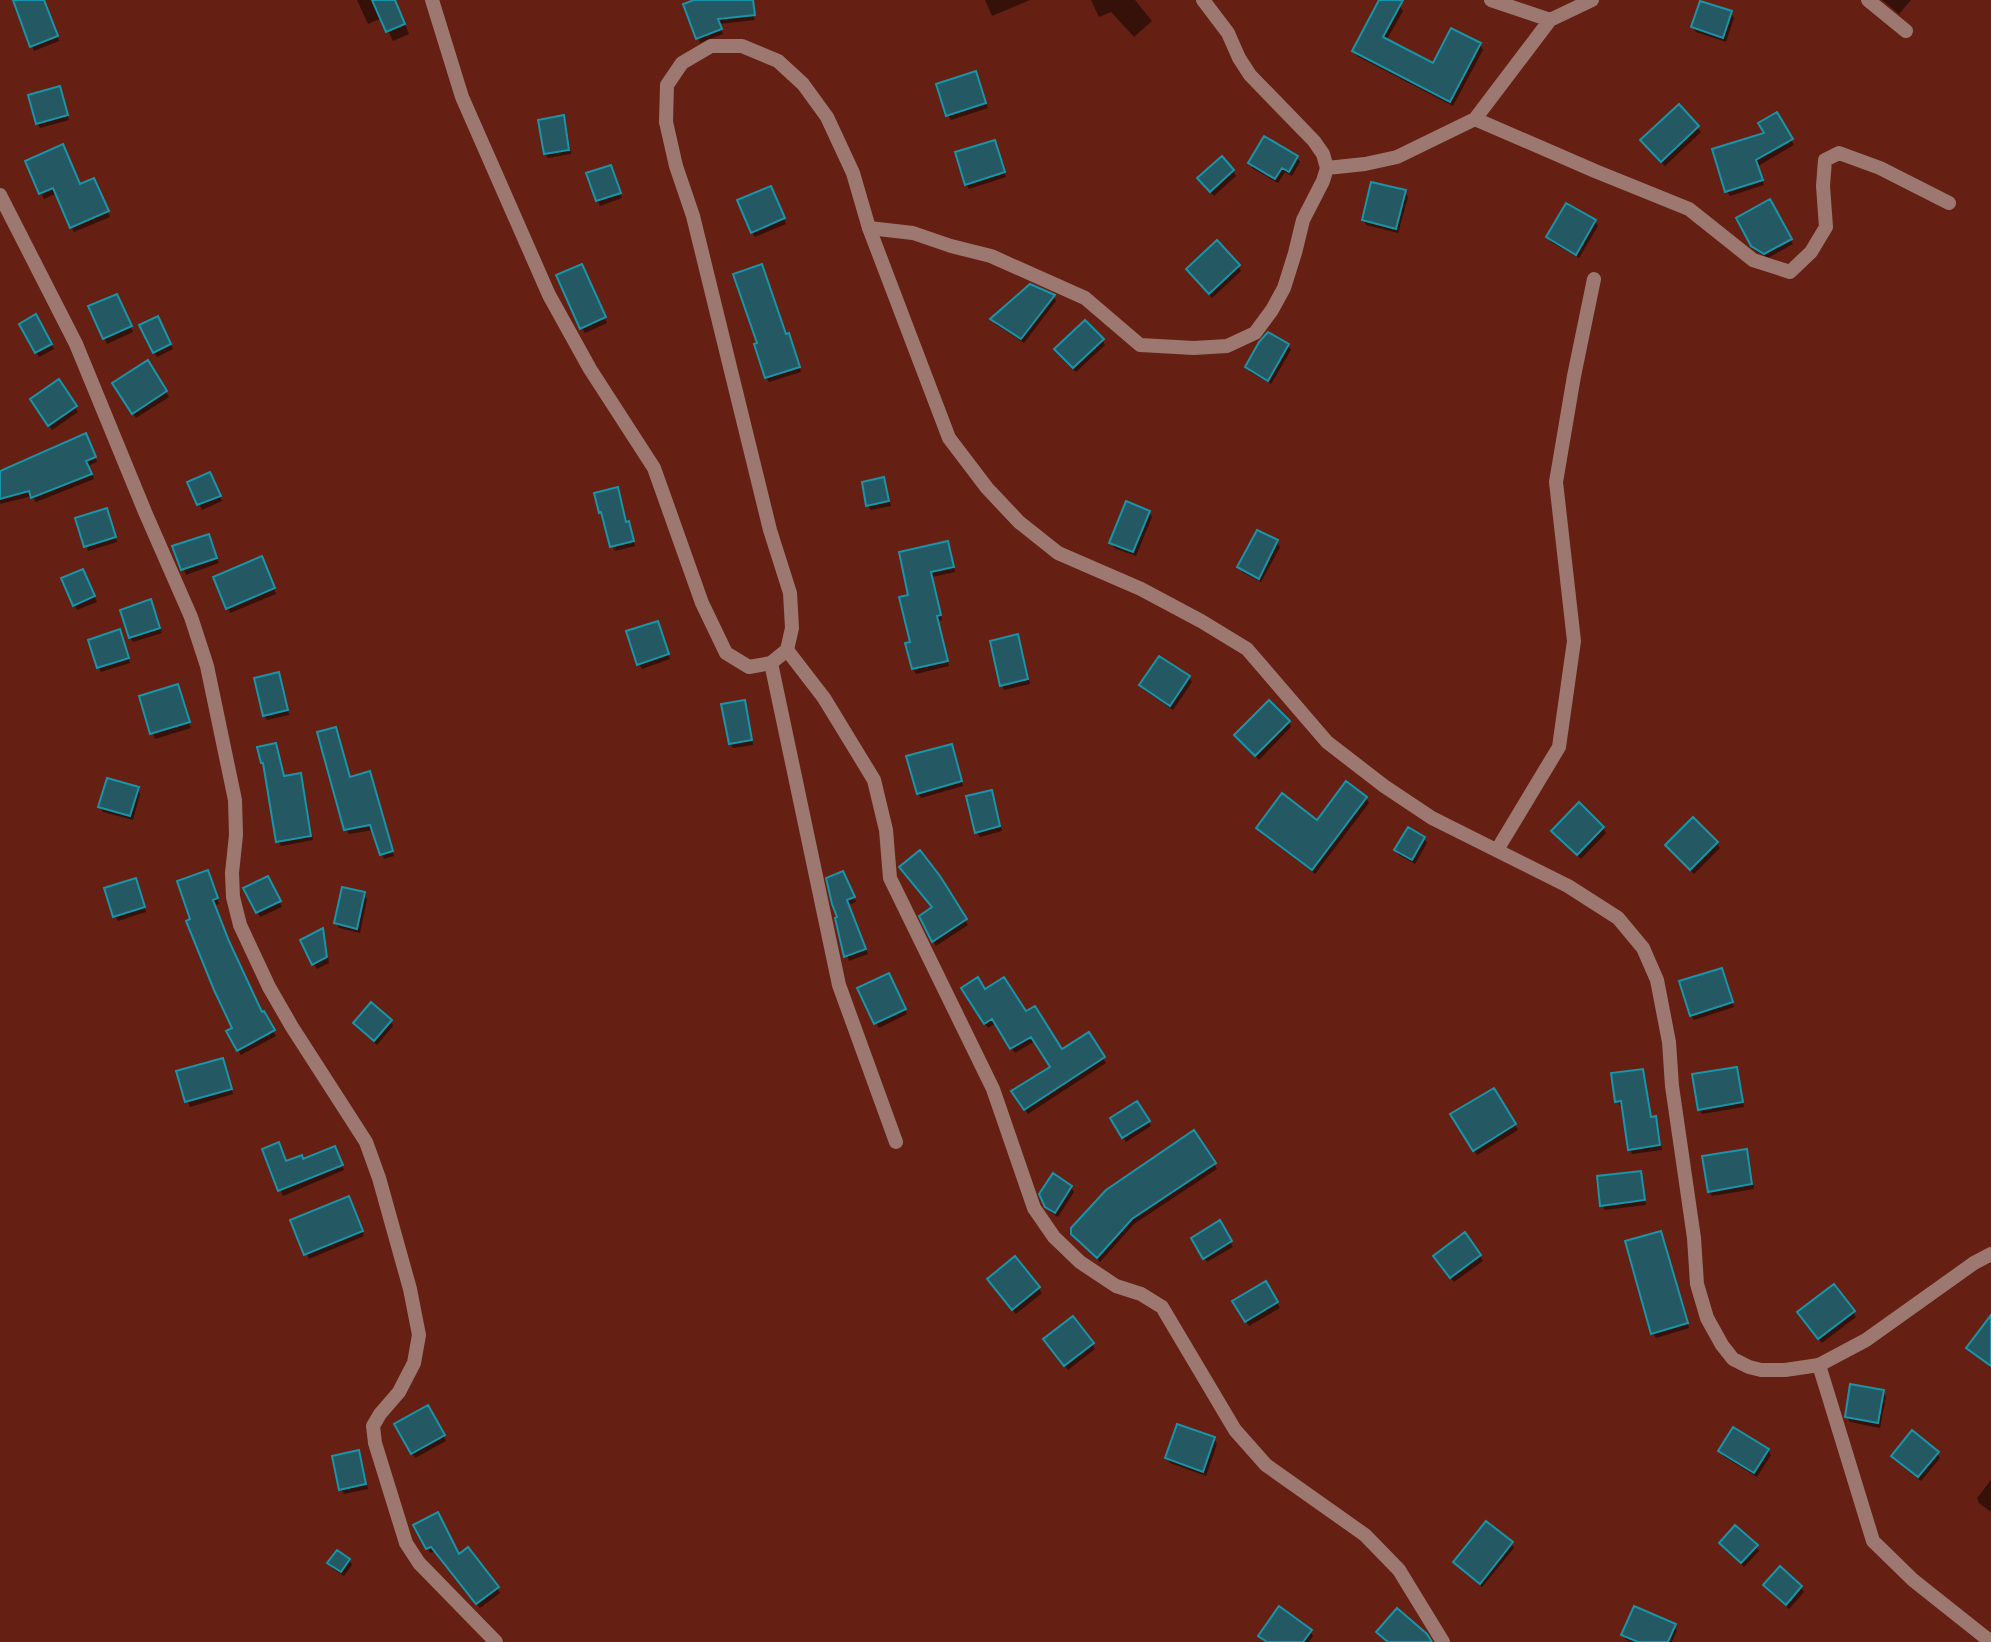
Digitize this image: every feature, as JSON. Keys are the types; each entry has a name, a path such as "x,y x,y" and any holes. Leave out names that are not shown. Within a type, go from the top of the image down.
{"street":[{"path":"432,0 462,97 549,295 590,369 654,468 702,603 726,653 749,667 771,663 787,650 792,628 790,593 770,530 693,216 676,166 666,122 667,85 682,62 711,46 742,46 778,61 803,84 827,117 853,173 869,228 949,438 987,488 1019,522 1058,553 1141,589 1247,649 1327,742 1384,786 1432,818 1568,886 1618,918 1643,948 1657,980 1669,1042 1672,1086 1694,1238 1697,1284 1707,1318 1733,1359 1761,1370 1819,1365 1866,1340 1973,1263 1991,1254"},
{"path":"869,228 913,233 991,256 1085,298 1140,345 1194,348 1227,346 1255,333 1284,288 1303,220 1327,168 1323,154 1314,141 1250,75 1228,33 1203,0"},
{"path":"1491,0 1550,20"},
{"path":"1327,168 1397,157 1475,119 1550,20 1592,0"},
{"path":"1868,0 1906,31"},
{"path":"1475,119 1689,209 1753,260 1790,272 1811,252 1826,227 1825,160 1839,153 1880,168 1949,204"},
{"path":"0,195 76,344 191,617 207,666 235,800 236,835 232,873 233,897 240,925 269,987 292,1027 366,1142 379,1178 410,1289 419,1335 414,1363 399,1392 373,1426 375,1443 398,1520 406,1543 419,1563 496,1642"},
{"path":"1497,850 1559,747 1574,641 1556,482 1594,279"},
{"path":"787,650 824,698 874,780 886,830 890,878 993,1089 1034,1208 1054,1237 1080,1262 1116,1286 1142,1294 1162,1307 1235,1430 1265,1465 1365,1535 1399,1570 1443,1642"},
{"path":"771,663 839,985 896,1142"},
{"path":"1819,1365 1873,1541 1913,1580 1991,1642"}],"building":[{"path":"13,0 44,0 58,36 30,47"},
{"path":"372,0 395,0 405,24 386,32"},
{"path":"694,0 753,0 755,15 718,19 722,29 696,39 683,4"},
{"path":"1379,0 1403,0 1383,37 1433,63 1451,28 1481,43 1450,102 1352,51"},
{"path":"1700,1 1732,11 1723,38 1691,27"},
{"path":"976,71 986,103 946,116 936,84"},
{"path":"60,86 68,115 36,124 28,95"},
{"path":"1679,104 1699,126 1661,162 1640,140"},
{"path":"1777,112 1793,139 1756,160 1763,180 1725,192 1712,149 1764,133 1758,123"},
{"path":"564,115 569,150 544,154 538,120"},
{"path":"1264,136 1298,156 1289,172 1282,168 1275,179 1248,163"},
{"path":"995,140 1005,172 965,185 955,152"},
{"path":"63,144 80,184 94,178 109,211 70,228 53,188 39,194 25,161"},
{"path":"1222,156 1234,170 1210,192 1197,178"},
{"path":"611,165 621,193 596,201 586,173"},
{"path":"1371,182 1406,190 1396,229 1362,220"},
{"path":"771,186 785,218 751,233 737,200"},
{"path":"1770,199 1792,239 1764,254 1751,246 1736,218"},
{"path":"1566,203 1596,220 1576,255 1546,237"},
{"path":"1217,240 1240,265 1209,294 1186,269"},
{"path":"582,264 606,317 580,329 556,275"},
{"path":"762,264 800,367 765,378 754,344 757,343 733,274"},
{"path":"1030,284 1055,295 1021,339 990,319"},
{"path":"117,294 132,326 103,339 88,306"},
{"path":"36,314 52,344 35,353 19,324"},
{"path":"158,316 171,344 153,353 139,325"},
{"path":"1085,320 1104,339 1073,368 1054,349"},
{"path":"1268,332 1289,344 1268,381 1245,367"},
{"path":"148,360 167,391 132,414 112,383"},
{"path":"59,379 77,406 48,426 30,399"},
{"path":"86,433 96,457 86,461 92,474 31,498 29,491 0,499 0,471"},
{"path":"210,472 221,496 197,505 187,482"},
{"path":"884,477 889,501 866,506 862,482"},
{"path":"618,487 626,522 629,521 634,541 610,547 594,493"},
{"path":"1126,501 1150,511 1133,552 1109,543"},
{"path":"107,508 116,537 84,547 75,518"},
{"path":"1257,530 1278,540 1259,579 1237,567"},
{"path":"209,534 217,558 181,570 172,546"},
{"path":"948,541 954,567 931,572 941,615 937,616 948,661 912,669 905,643 910,642 899,597 908,595 899,552"},
{"path":"262,556 275,588 226,609 213,577"},
{"path":"83,569 95,596 73,606 61,578"},
{"path":"151,599 160,628 129,638 120,610"},
{"path":"658,621 669,654 637,665 626,631"},
{"path":"120,629 129,658 97,668 88,640"},
{"path":"1018,634 1028,679 1000,686 990,641"},
{"path":"1159,656 1190,676 1170,706 1139,685"},
{"path":"279,672 288,710 263,716 254,678"},
{"path":"178,684 190,722 150,734 139,696"},
{"path":"745,700 752,740 729,744 721,704"},
{"path":"1269,700 1290,721 1255,756 1234,735"},
{"path":"336,727 350,777 370,771 393,851 380,855 370,825 344,830 317,732"},
{"path":"276,743 284,776 301,773 311,836 276,842 263,763 257,747"},
{"path":"952,744 962,781 917,794 906,756"},
{"path":"107,778 139,787 130,816 98,807"},
{"path":"1346,781 1367,797 1312,870 1256,828 1282,793 1317,820"},
{"path":"992,790 1000,826 975,833 966,796"},
{"path":"1579,802 1604,827 1577,855 1551,831"},
{"path":"1693,817 1718,842 1690,870 1665,845"},
{"path":"1408,827 1425,837 1412,860 1394,850"},
{"path":"920,850 967,919 932,942 919,916 932,907 899,867"},
{"path":"208,870 218,898 213,900 229,941 262,1012 264,1011 275,1030 237,1051 226,1031 232,1028 186,921 190,919 177,881"},
{"path":"843,871 855,897 847,900 866,949 844,957 826,878"},
{"path":"268,876 281,901 256,913 243,888"},
{"path":"136,878 145,907 113,917 104,888"},
{"path":"342,887 365,892 357,929 334,923"},
{"path":"323,928 327,957 312,965 300,940"},
{"path":"1722,968 1733,1002 1690,1016 1679,981"},
{"path":"889,973 906,1009 874,1024 857,988"},
{"path":"978,977 985,989 1004,977 1026,1011 1035,1006 1062,1049 1089,1032 1105,1057 1024,1110 1011,1091 1050,1067 1031,1037 1010,1049 992,1019 984,1024 961,988"},
{"path":"371,1002 392,1020 374,1041 353,1023"},
{"path":"223,1058 232,1089 185,1102 176,1071"},
{"path":"1737,1067 1743,1102 1698,1110 1692,1074"},
{"path":"1643,1069 1651,1117 1656,1116 1660,1145 1628,1150 1621,1101 1615,1102 1611,1073"},
{"path":"1494,1088 1516,1124 1473,1151 1450,1114"},
{"path":"1137,1101 1150,1121 1122,1138 1110,1118"},
{"path":"1194,1130 1216,1163 1132,1219 1097,1258 1071,1234 1071,1228 1106,1190"},
{"path":"279,1142 286,1161 302,1155 303,1159 335,1146 343,1165 278,1191 262,1149"},
{"path":"1747,1149 1752,1184 1708,1192 1702,1156"},
{"path":"1641,1171 1645,1200 1600,1206 1597,1176"},
{"path":"1053,1173 1072,1186 1055,1213 1045,1207 1039,1194"},
{"path":"349,1196 363,1231 304,1255 290,1220"},
{"path":"1220,1220 1232,1241 1203,1259 1191,1238"},
{"path":"1661,1231 1688,1323 1651,1334 1625,1241"},
{"path":"1465,1232 1481,1255 1450,1278 1433,1256"},
{"path":"1015,1256 1040,1287 1012,1310 987,1279"},
{"path":"1266,1281 1278,1302 1245,1322 1232,1301"},
{"path":"1834,1284 1855,1311 1818,1339 1797,1312"},
{"path":"1991,1315 1991,1366 1966,1348"},
{"path":"1073,1316 1094,1343 1064,1366 1043,1339"},
{"path":"1850,1384 1884,1390 1878,1423 1845,1417"},
{"path":"428,1405 445,1435 411,1454 394,1424"},
{"path":"1177,1424 1215,1437 1203,1472 1165,1458"},
{"path":"1733,1427 1769,1449 1754,1473 1718,1451"},
{"path":"1912,1430 1939,1452 1918,1477 1891,1456"},
{"path":"359,1450 366,1484 339,1490 332,1456"},
{"path":"438,1512 459,1554 468,1547 499,1587 476,1604 431,1547 426,1549 413,1525"},
{"path":"1486,1521 1513,1542 1480,1584 1453,1562"},
{"path":"1735,1525 1758,1545 1741,1563 1719,1543"},
{"path":"337,1550 350,1559 341,1572 327,1563"},
{"path":"1780,1566 1802,1586 1786,1605 1763,1585"},
{"path":"1279,1606 1312,1630 1303,1642 1267,1642 1258,1636"},
{"path":"1634,1606 1676,1624 1668,1642 1638,1642 1621,1635"},
{"path":"1397,1608 1427,1634 1432,1642 1388,1642 1376,1632"}]}
